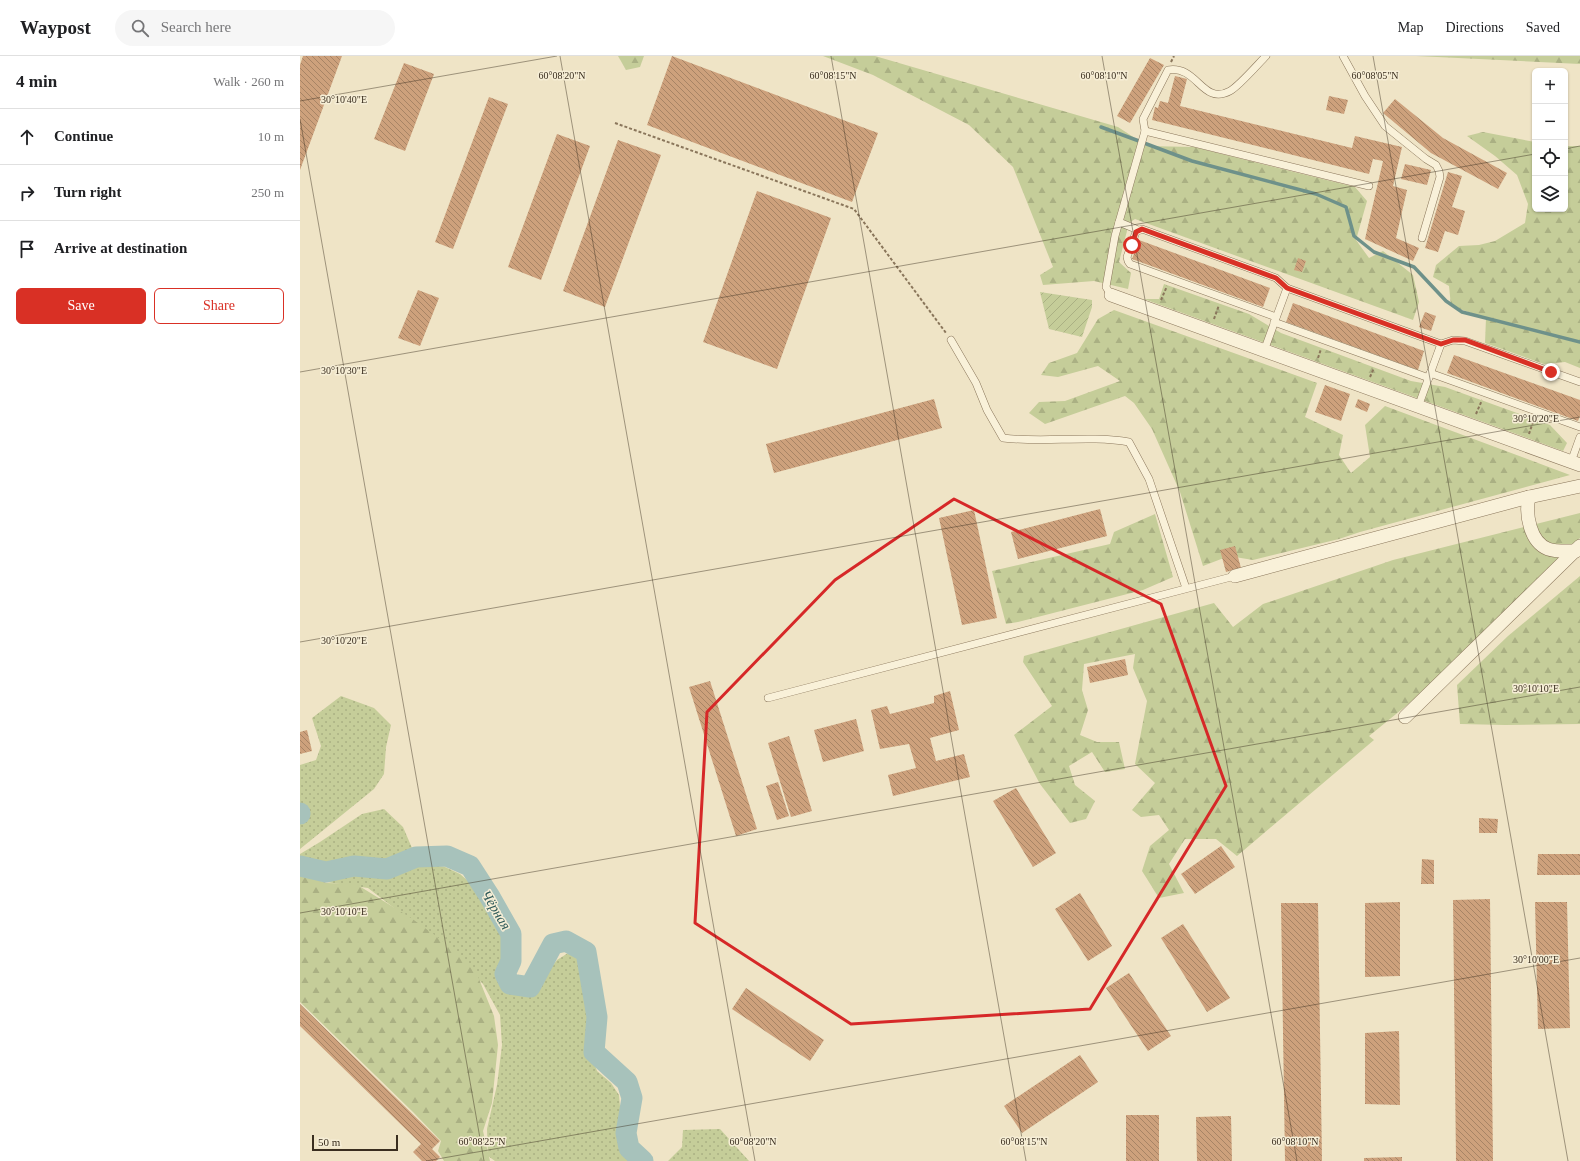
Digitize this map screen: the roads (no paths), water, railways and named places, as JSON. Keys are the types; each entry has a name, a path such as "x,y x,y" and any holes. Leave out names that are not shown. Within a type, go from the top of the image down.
{"street":[{"path":"1111,295 1576,464"},
{"path":"1235,576 1529,498 1580,486"},
{"path":"1529,498 1528,512 1531,529 1540,544 1549,550 1578,548"},
{"path":"1405,717 1578,548"}],"lane":[{"path":"1111,295 1106,287 1115,236 1145,131 1143,119 1168,70 1175,69 1187,72 1209,93 1221,95 1232,90 1266,56"},
{"path":"1343,56 1365,96 1385,126 1426,159 1436,165 1439,171 1440,177 1422,238"},
{"path":"1145,131 1369,186"},
{"path":"1119,222 1276,278 1287,288 1441,344 1453,340 1465,340 1580,382"},
{"path":"1138,230 1127,258 1130,264 1222,297 1324,340 1377,359 1484,393 1580,427"},
{"path":"1264,351 1287,288"},
{"path":"951,340 976,383 987,410 1004,438 1022,440 1111,439 1129,442 1149,479 1186,588"},
{"path":"1418,407 1441,344"},
{"path":"1576,464 1580,437"},
{"path":"768,698 919,660 1235,576"}],"waterway":[{"path":"1101,127 1139,141"},
{"path":"1144,143 1192,161 1316,194 1346,207 1354,236 1374,252 1414,267 1446,301 1462,312 1580,342"},
{"name":"Чёрная","path":"300,866 326,872 354,866 387,869 416,857 447,856 470,866 511,934 511,961 505,974 510,984 530,987 553,944 566,941 586,952 597,1017 594,1052 627,1082 632,1098 626,1133 629,1148 643,1161"}]}
